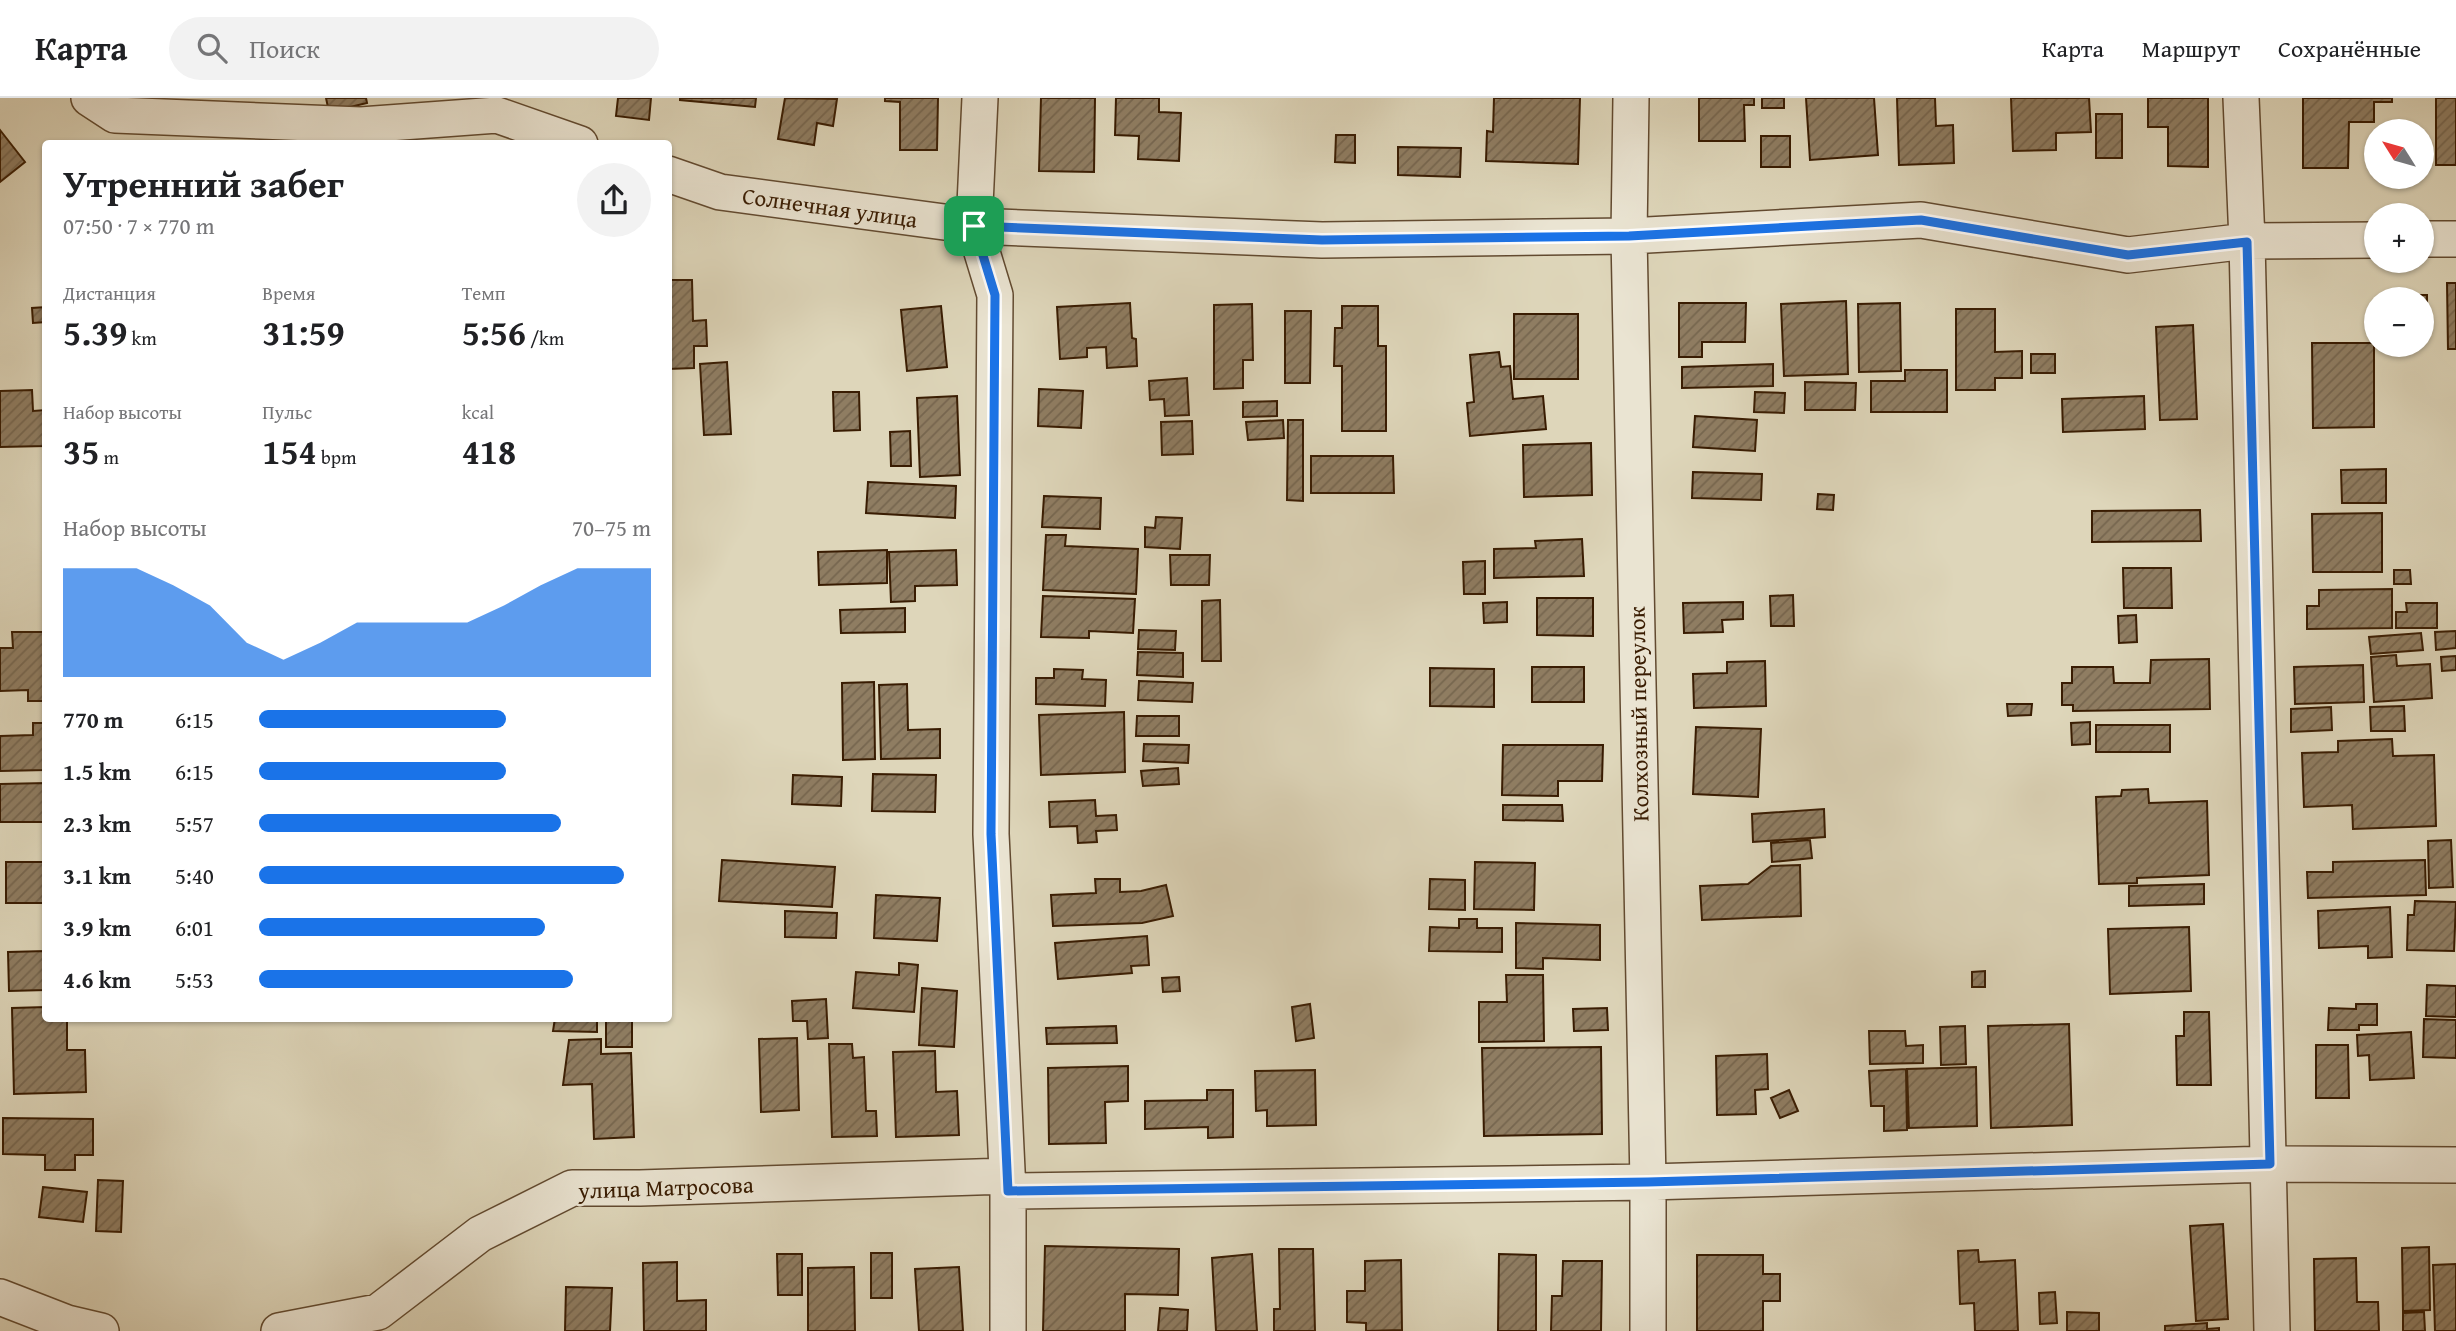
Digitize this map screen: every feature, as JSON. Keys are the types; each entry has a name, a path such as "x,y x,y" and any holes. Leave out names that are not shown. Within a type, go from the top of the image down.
{"street":[{"path":"89,98 115,115 128,116 361,125 497,115 569,140"},
{"path":"980,98 974,226 995,295 991,834 1008,1183 1008,1331"},
{"name":"Колхозный переулок","path":"1632,98 1629,236 1648,1182 1648,1331"},
{"path":"2241,98 2247,242 2273,1331"},
{"name":"Солнечная улица","path":"672,175 720,192 974,226 1322,240 1629,236 1921,220 2128,255 2247,242 2364,240"},
{"path":"2434,239 2456,239"},
{"name":"улица Матросова","path":"279,1331 378,1312 480,1234 572,1188 1008,1183 1648,1182 2270,1164 2456,1165"},
{"path":"0,1297 67,1323 101,1331"}],"building":[{"path":"326,98 366,98 367,103 329,112"},
{"path":"618,98 651,98 649,120 616,116"},
{"path":"680,98 756,98 755,107"},
{"path":"785,98 837,99 833,126 817,123 814,145 778,139"},
{"path":"885,98 938,98 937,150 900,150 900,102 885,101"},
{"path":"1041,98 1095,98 1094,172 1039,171"},
{"path":"1116,98 1159,98 1159,112 1181,113 1179,161 1138,159 1139,136 1115,135"},
{"path":"1494,98 1580,98 1578,164 1486,161 1487,131 1493,132"},
{"path":"1699,98 1754,98 1754,105 1744,105 1745,141 1699,141"},
{"path":"1762,98 1784,98 1784,108 1762,108"},
{"path":"1806,98 1874,98 1878,155 1810,160"},
{"path":"1897,98 1935,98 1936,126 1953,125 1954,163 1899,165"},
{"path":"2011,98 2089,98 2091,132 2056,133 2056,150 2013,151"},
{"path":"2148,98 2208,98 2208,167 2168,166 2168,127 2148,127"},
{"path":"2303,98 2392,98 2392,102 2374,102 2374,119 2349,122 2348,168 2303,168"},
{"path":"2436,98 2456,98 2456,165 2436,165"},
{"path":"2096,114 2122,114 2122,158 2096,158"},
{"path":"0,130 25,162 0,182"},
{"path":"1336,135 1355,135 1355,163 1335,162"},
{"path":"1761,136 1790,136 1790,167 1761,167"},
{"path":"1398,147 1461,148 1460,177 1398,175"},
{"path":"672,280 692,280 693,321 706,320 707,346 694,346 694,368 672,369"},
{"path":"2447,283 2456,283 2456,349 2448,349"},
{"path":"1846,301 1848,374 1784,376 1781,304"},
{"path":"1130,303 1137,366 1107,368 1106,347 1087,348 1087,357 1060,359 1057,307"},
{"path":"1679,303 1746,303 1745,342 1702,342 1702,357 1679,357"},
{"path":"1900,303 1901,371 1859,372 1858,304"},
{"path":"1252,304 1253,360 1243,360 1243,388 1214,389 1214,305"},
{"path":"941,306 947,367 907,371 901,310"},
{"path":"1342,306 1378,306 1378,346 1386,346 1386,431 1342,431 1342,366 1334,366 1335,328 1342,328"},
{"path":"42,307 42,322 33,323 32,308"},
{"path":"1956,309 1995,309 1995,352 2022,351 2022,378 1995,378 1995,390 1956,390"},
{"path":"1285,311 1311,311 1310,383 1285,383"},
{"path":"1514,314 1578,314 1578,379 1514,379"},
{"path":"2193,325 2197,419 2160,420 2156,327"},
{"path":"2312,343 2364,343 2364,357 2374,357 2374,427 2313,428"},
{"path":"1499,352 1501,367 1510,366 1513,399 1543,396 1546,429 1470,436 1467,403 1474,402 1470,355"},
{"path":"2031,354 2055,354 2055,373 2031,373"},
{"path":"727,362 731,434 704,435 700,364"},
{"path":"1773,364 1773,386 1682,388 1682,367"},
{"path":"1905,370 1947,370 1947,412 1871,412 1871,381 1905,381"},
{"path":"1187,378 1189,415 1165,416 1164,399 1150,400 1149,381"},
{"path":"1805,382 1856,383 1855,410 1805,410"},
{"path":"1039,389 1083,391 1081,428 1038,426"},
{"path":"32,390 33,411 42,410 42,446 0,447 0,391"},
{"path":"833,392 859,392 860,430 834,431"},
{"path":"1755,392 1785,393 1784,413 1754,412"},
{"path":"957,396 960,475 920,477 917,398"},
{"path":"2144,396 2145,429 2063,432 2062,399"},
{"path":"1277,401 1277,416 1243,417 1243,402"},
{"path":"1695,416 1757,420 1755,451 1693,447"},
{"path":"1283,420 1284,438 1248,440 1246,422"},
{"path":"1288,420 1303,420 1303,501 1287,500"},
{"path":"1192,421 1193,454 1162,455 1161,422"},
{"path":"910,431 911,466 891,466 890,432"},
{"path":"1591,443 1592,495 1524,497 1523,445"},
{"path":"1311,456 1393,456 1394,493 1311,493"},
{"path":"2386,469 2386,503 2342,503 2341,470"},
{"path":"1693,472 1762,474 1761,500 1692,498"},
{"path":"868,482 956,486 955,518 866,513"},
{"path":"1818,494 1834,495 1833,510 1817,509"},
{"path":"1044,496 1101,498 1100,529 1042,527"},
{"path":"2200,510 2201,541 2092,542 2092,511"},
{"path":"2382,513 2382,572 2313,572 2312,514"},
{"path":"1156,517 1182,518 1180,549 1145,547 1145,527 1155,528"},
{"path":"1046,535 1066,535 1065,546 1138,549 1136,594 1043,590"},
{"path":"1582,539 1584,576 1494,578 1494,549 1536,548 1535,541"},
{"path":"887,550 887,583 819,585 818,552"},
{"path":"956,550 957,585 915,586 915,601 891,602 889,552"},
{"path":"1170,555 1210,555 1209,585 1171,585"},
{"path":"1485,561 1485,594 1464,594 1463,562"},
{"path":"2123,568 2171,568 2172,608 2124,608"},
{"path":"2394,570 2410,570 2411,584 2394,584"},
{"path":"2392,589 2392,628 2307,629 2307,606 2319,606 2319,590"},
{"path":"1793,595 1794,626 1771,626 1770,596"},
{"path":"1043,596 1135,599 1133,633 1089,631 1089,638 1041,637"},
{"path":"1537,598 1593,598 1593,636 1537,635"},
{"path":"1220,600 1221,661 1202,661 1202,601"},
{"path":"1507,602 1507,622 1484,623 1483,603"},
{"path":"1743,602 1743,619 1722,620 1723,632 1684,633 1683,603"},
{"path":"2406,603 2437,603 2437,628 2396,628 2396,612 2407,612"},
{"path":"905,608 905,632 841,633 840,610"},
{"path":"2136,615 2137,642 2119,643 2118,616"},
{"path":"1139,630 1176,631 1175,650 1138,649"},
{"path":"2456,631 2456,648 2436,650 2435,632"},
{"path":"12,632 42,632 42,701 28,701 28,690 0,691 0,648 13,648"},
{"path":"2421,633 2423,650 2371,654 2369,637"},
{"path":"1138,652 1183,653 1183,677 1137,675"},
{"path":"2396,655 2397,666 2430,664 2432,698 2374,702 2371,657"},
{"path":"2456,656 2456,670 2442,671 2441,657"},
{"path":"2209,659 2210,709 2073,711 2073,705 2062,705 2062,683 2072,683 2072,667 2113,667 2114,683 2150,683 2151,660"},
{"path":"1765,661 1766,706 1694,708 1693,674 1727,673 1727,662"},
{"path":"2363,665 2364,702 2295,704 2294,667"},
{"path":"1532,667 1584,667 1584,702 1532,702"},
{"path":"1430,668 1494,669 1494,707 1430,706"},
{"path":"1054,669 1083,670 1082,679 1106,680 1105,706 1036,704 1036,678 1054,678"},
{"path":"1139,681 1193,683 1192,702 1138,700"},
{"path":"874,682 875,759 843,760 842,683"},
{"path":"907,684 908,730 940,729 940,758 881,759 879,685"},
{"path":"2007,704 2032,704 2031,715 2008,716"},
{"path":"2404,706 2405,731 2371,731 2370,707"},
{"path":"2331,707 2332,730 2291,732 2291,709"},
{"path":"1124,712 1125,772 1041,775 1039,715"},
{"path":"1137,716 1179,716 1179,736 1136,736"},
{"path":"2090,722 2090,744 2072,745 2071,723"},
{"path":"33,723 42,723 42,770 0,771 0,736 33,735"},
{"path":"2096,725 2170,725 2170,752 2096,752"},
{"path":"1696,727 1761,729 1758,797 1693,794"},
{"path":"2392,739 2393,756 2434,755 2436,826 2353,829 2352,805 2304,807 2302,753 2338,752 2338,741"},
{"path":"1144,744 1189,745 1188,763 1143,761"},
{"path":"1503,745 1603,745 1602,781 1558,781 1558,796 1502,795"},
{"path":"1178,768 1179,784 1143,786 1141,771"},
{"path":"873,774 936,775 935,812 872,811"},
{"path":"793,775 842,777 841,806 792,804"},
{"path":"42,783 42,822 0,822 0,784"},
{"path":"2148,789 2149,803 2207,801 2209,875 2137,878 2137,883 2099,884 2096,797 2121,796 2122,790"},
{"path":"1095,800 1096,816 1116,815 1117,830 1096,831 1097,842 1078,843 1077,826 1050,827 1049,802"},
{"path":"1503,805 1562,805 1563,821 1503,820"},
{"path":"1824,809 1825,837 1753,842 1752,814"},
{"path":"1810,840 1812,858 1772,862 1771,843"},
{"path":"2451,840 2453,887 2429,888 2428,841"},
{"path":"722,860 835,867 832,907 719,901"},
{"path":"2425,860 2426,895 2308,898 2307,872 2333,872 2333,862"},
{"path":"6,862 42,862 42,903 6,903"},
{"path":"1475,862 1535,863 1534,910 1474,909"},
{"path":"1800,865 1801,916 1702,920 1700,886 1748,884 1771,866"},
{"path":"1095,879 1120,879 1120,892 1141,891 1166,885 1173,916 1142,923 1053,926 1051,895 1096,893"},
{"path":"1430,879 1465,880 1465,910 1429,909"},
{"path":"2204,884 2204,904 2129,906 2129,886"},
{"path":"876,895 940,898 937,941 874,938"},
{"path":"2415,901 2456,902 2454,951 2407,950 2408,915 2414,915"},
{"path":"2390,907 2392,957 2368,958 2368,946 2319,948 2318,911"},
{"path":"785,911 837,913 836,938 785,937"},
{"path":"1459,919 1477,919 1477,928 1502,928 1502,952 1429,951 1430,927 1459,928"},
{"path":"1516,923 1600,925 1600,960 1543,958 1543,969 1516,968"},
{"path":"2189,927 2191,991 2110,994 2108,929"},
{"path":"1147,936 1149,965 1131,966 1132,973 1058,979 1055,943"},
{"path":"42,951 42,990 9,991 8,952"},
{"path":"899,963 918,965 914,1012 853,1008 856,972 899,975"},
{"path":"1985,971 1985,987 1972,987 1972,972"},
{"path":"1506,975 1543,975 1544,1041 1479,1042 1479,1002 1507,1002"},
{"path":"1179,977 1180,991 1163,992 1162,978"},
{"path":"2427,985 2456,986 2456,1017 2426,1016"},
{"path":"922,988 957,991 954,1047 919,1045"},
{"path":"826,999 828,1038 808,1039 807,1021 793,1021 792,1001"},
{"path":"1310,1004 1314,1038 1296,1041 1292,1007"},
{"path":"2356,1004 2377,1004 2377,1025 2359,1025 2359,1030 2328,1030 2329,1008 2356,1009"},
{"path":"42,1007 42,1022 67,1022 67,1050 85,1050 86,1092 14,1094 12,1008"},
{"path":"1607,1008 1608,1030 1574,1031 1573,1009"},
{"path":"2184,1012 2209,1012 2211,1085 2177,1085 2176,1036 2184,1036"},
{"path":"2424,1019 2456,1020 2456,1058 2423,1057"},
{"path":"554,1022 597,1022 597,1032 553,1031"},
{"path":"606,1022 632,1022 632,1047 606,1047"},
{"path":"2069,1024 2072,1125 1991,1128 1988,1026"},
{"path":"1116,1026 1117,1043 1047,1044 1046,1028"},
{"path":"1965,1026 1966,1064 1941,1065 1940,1027"},
{"path":"1869,1031 1905,1031 1906,1046 1923,1045 1923,1063 1870,1064"},
{"path":"2411,1032 2414,1078 2370,1080 2369,1055 2358,1056 2357,1035"},
{"path":"797,1038 799,1110 761,1112 759,1039"},
{"path":"601,1039 601,1054 631,1053 634,1137 594,1139 592,1084 563,1085 569,1040"},
{"path":"829,1044 852,1044 853,1058 864,1057 866,1111 876,1111 877,1136 832,1137"},
{"path":"2316,1045 2348,1045 2349,1098 2316,1098"},
{"path":"1601,1047 1602,1134 1484,1136 1482,1048"},
{"path":"935,1051 936,1092 957,1091 959,1135 896,1137 893,1052"},
{"path":"1767,1054 1768,1089 1755,1090 1756,1114 1717,1115 1716,1056"},
{"path":"1128,1066 1128,1101 1105,1102 1106,1143 1049,1144 1048,1068"},
{"path":"1976,1067 1977,1126 1909,1128 1907,1069"},
{"path":"1906,1069 1907,1130 1884,1131 1884,1106 1871,1106 1869,1071"},
{"path":"1315,1070 1316,1125 1267,1126 1267,1110 1256,1111 1255,1071"},
{"path":"1207,1090 1233,1090 1233,1137 1208,1138 1208,1127 1145,1129 1145,1101 1207,1100"},
{"path":"1789,1090 1798,1111 1780,1118 1771,1098"},
{"path":"3,1118 93,1119 93,1155 75,1155 75,1170 45,1170 45,1155 3,1154"},
{"path":"98,1180 123,1181 121,1232 96,1231"},
{"path":"43,1187 87,1192 83,1222 39,1217"},
{"path":"2223,1224 2228,1319 2196,1321 2190,1226"},
{"path":"1045,1246 1179,1249 1178,1295 1125,1294 1125,1331 1043,1331"},
{"path":"2429,1247 2430,1310 2403,1311 2402,1248"},
{"path":"1279,1249 1313,1249 1315,1331 1274,1331 1274,1309 1280,1309"},
{"path":"1978,1250 1979,1262 2015,1260 2018,1331 1975,1331 1974,1303 1960,1304 1958,1251"},
{"path":"871,1253 892,1253 892,1298 871,1298"},
{"path":"777,1254 802,1254 802,1295 778,1295"},
{"path":"1252,1254 1257,1331 1216,1331 1212,1258"},
{"path":"1499,1254 1536,1255 1536,1331 1498,1331"},
{"path":"1697,1255 1763,1255 1763,1274 1780,1274 1780,1301 1763,1301 1763,1331 1697,1331"},
{"path":"2356,1258 2357,1302 2378,1302 2379,1331 2315,1331 2314,1259"},
{"path":"1401,1260 1402,1330 1366,1331 1366,1323 1347,1322 1347,1291 1365,1291 1365,1261"},
{"path":"1563,1261 1602,1261 1601,1331 1551,1331 1552,1296 1562,1296"},
{"path":"677,1262 677,1301 706,1300 706,1331 644,1331 643,1263"},
{"path":"2456,1264 2456,1331 2435,1331 2433,1265"},
{"path":"854,1267 855,1331 808,1331 808,1268"},
{"path":"959,1267 963,1331 919,1331 915,1269"},
{"path":"566,1287 612,1288 610,1331 565,1331"},
{"path":"2055,1292 2057,1323 2040,1324 2039,1293"},
{"path":"1160,1308 1188,1310 1187,1331 1158,1331"},
{"path":"2067,1312 2099,1313 2099,1331 2067,1331"},
{"path":"2424,1312 2425,1331 2403,1331 2403,1313"},
{"path":"2207,1323 2207,1329 2219,1328 2219,1331 2165,1331 2165,1326"}],"route":[{"path":"1921,220 2128,255 2247,242 2270,1164 1648,1182 1008,1191 991,834 995,295 974,226 1322,240 1629,236 1921,220"}]}
